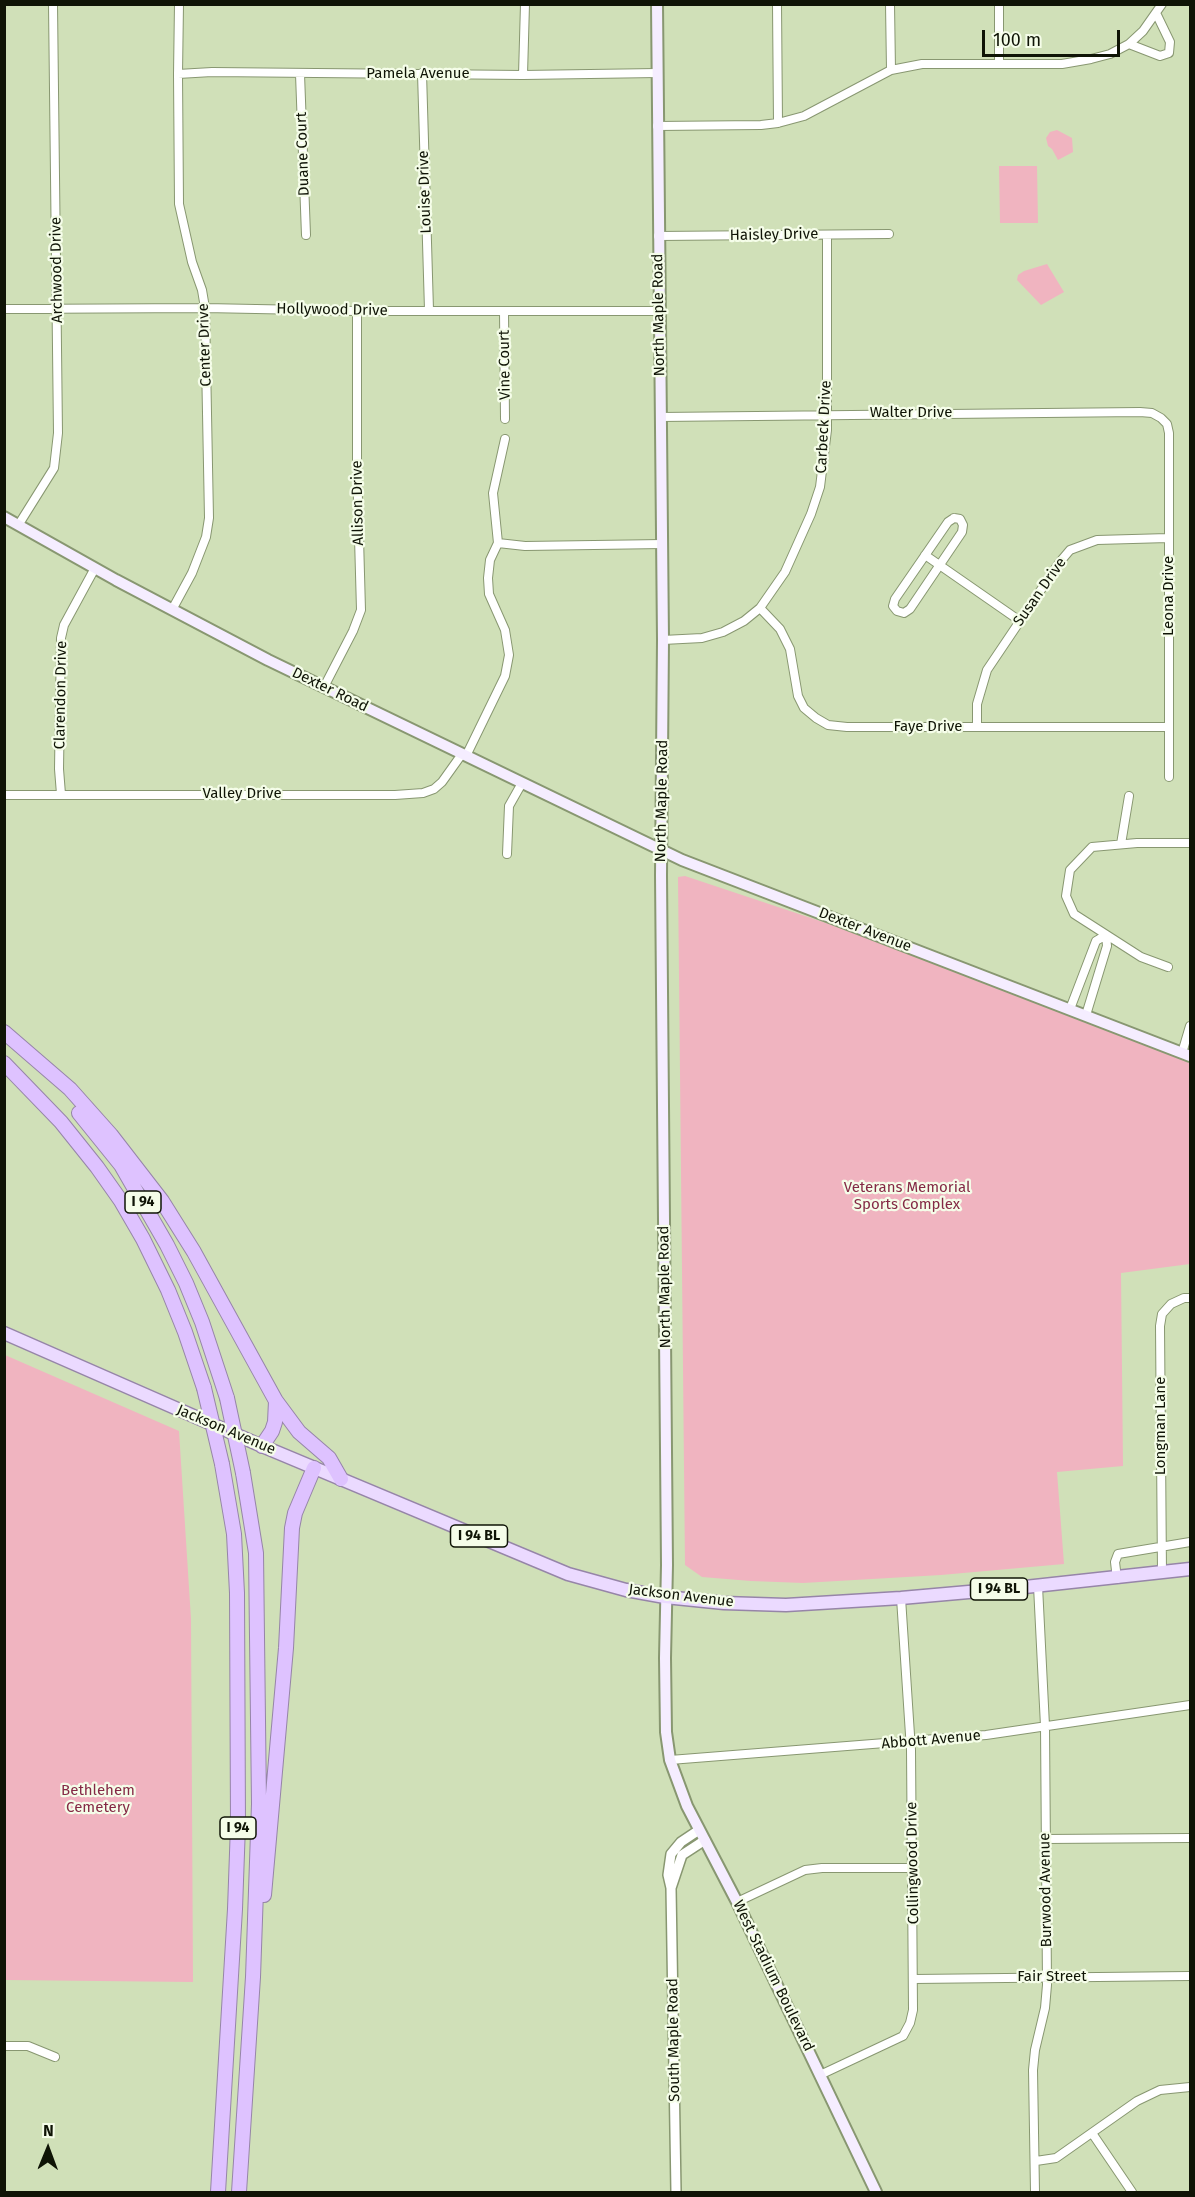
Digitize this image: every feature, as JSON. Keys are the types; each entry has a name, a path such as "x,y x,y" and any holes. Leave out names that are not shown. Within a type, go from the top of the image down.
{"highway":[{"name":"I 94","path":"7,1034 89,1124 121,1165 145,1205 186,1283 206,1332 227,1398 243,1473 256,1565 259,1804 254,1944 239,2193"},
{"path":"7,1034 70,1089 111,1135 162,1201 194,1252 276,1401 299,1432 329,1458 341,1479"},
{"name":"I 94","path":"4,1063 62,1122 97,1167 143,1239 185,1332 204,1388 222,1464 234,1534 237,1593 238,1793 235,1909 218,2193"},
{"path":"4,1070 27,1085"},
{"path":"262,1446 275,1422 276,1401"},
{"path":"254,1944 265,1891 286,1648 292,1528 295,1513 314,1468"}],"main road":[{"name":"North Maple Road","path":"657,4 663,544 661,851 667,1565 665,1597"},
{"name":"Dexter Road","path":"4,517 260,655 661,851"},
{"name":"Dexter Avenue","path":"661,851 1186,1054"},
{"name":"Jackson Avenue","path":"4,1333 262,1446 568,1574 626,1590 665,1597 724,1603 786,1605 901,1598 1117,1579 1191,1569"},
{"path":"665,1597 666,1732 670,1760"},
{"name":"West Stadium Boulevard","path":"670,1760 687,1806 737,1902 875,2192"}],"street":[{"name":"Archwood Drive","path":"19,524 54,468 58,433 53,4"},
{"name":"Center Drive","path":"173,608 192,573 206,537 209,518 205,308 179,204 179,4"},
{"path":"523,75 525,4"},
{"path":"777,4 778,123"},
{"path":"890,4 891,70"},
{"path":"999,4 999,64"},
{"path":"657,126 778,123 804,116 891,70 922,64 1062,64 1110,54 1129,44 1143,31 1162,4"},
{"path":"1129,44 1160,56 1169,53 1170,42 1156,13"},
{"name":"Pamela Avenue","path":"178,74 212,72 523,75 657,73"},
{"name":"Louise Drive","path":"422,73 429,310"},
{"name":"Duane Court","path":"300,74 306,235"},
{"name":"Haisley Drive","path":"658,236 889,234"},
{"name":"Carbeck Drive","path":"663,640 702,638 723,632 744,621 760,608 785,572 814,505 824,463 827,414 827,235"},
{"name":"Hollywood Drive","path":"4,309 205,308 504,312 659,310"},
{"name":"Allison Drive","path":"324,687 353,631 361,610 357,465 357,311"},
{"name":"Vine Court","path":"504,312 505,419"},
{"name":"Walter Drive","path":"660,417 1140,412 1152,413 1161,418"},
{"name":"Leona Drive","path":"1161,418 1167,424 1169,433 1169,777"},
{"path":"464,755 505,676 509,655 505,630 489,594 488,578 490,560 498,543 493,493 505,439"},
{"path":"954,518 960,519 963,525 962,532 939,566 910,609 904,613 897,611 893,606 895,599 925,555 948,522 954,518"},
{"name":"Susan Drive","path":"977,726 977,704 987,670 1070,550 1097,540 1168,538"},
{"path":"498,543 525,546 663,544"},
{"path":"925,555 1020,621"},
{"name":"Clarendon Drive","path":"61,794 59,769 61,638 64,625 95,568"},
{"name":"Faye Drive","path":"760,608 780,630 790,649 798,696 804,708 828,725 1169,727"},
{"name":"Valley Drive","path":"4,795 395,795 423,793 434,789 442,782 464,755"},
{"path":"507,854 509,806 522,783"},
{"path":"1121,844 1129,796"},
{"path":"1168,967 1141,957 1074,914 1066,896 1070,870 1092,847 1121,844 1191,843"},
{"path":"1070,1009 1096,941 1106,935"},
{"path":"1086,1015 1107,946 1106,935"},
{"path":"1186,1054 1191,1026"},
{"name":"Longman Lane","path":"1162,1573 1160,1326 1162,1314 1171,1304 1184,1298 1191,1298"},
{"path":"1117,1579 1115,1562 1118,1554 1191,1542"},
{"name":"Burwood Avenue","path":"1035,2193 1033,2070 1035,2050 1045,2008 1047,1977 1045,1726 1038,1586"},
{"name":"Collingwood Drive","path":"820,2075 903,2036 913,2010 911,1742 901,1598"},
{"name":"Abbott Avenue","path":"670,1760 986,1735 1191,1705"},
{"name":"South Maple Road","path":"676,2193 671,1888 682,1856 702,1835"},
{"path":"1045,1839 1191,1838"},
{"path":"737,1902 805,1870 913,1868"},
{"name":"Fair Street","path":"914,1979 1191,1976"},
{"path":"4,2046 28,2046 55,2057"},
{"path":"1036,2161 1056,2158 1137,2101 1160,2090 1191,2087"},
{"path":"1092,2133 1132,2193"}],"green space":[{"path":"1057,130 1072,138 1073,152 1058,160 1048,146 1046,138 1050,132"},
{"path":"999,166 1037,166 1038,223 1000,223"},
{"path":"1047,264 1064,292 1041,305 1017,280 1018,275 1024,271"},
{"name":"Veterans Memorial Sports Complex","path":"685,876 832,925 1190,1063 1190,1264 1121,1273 1123,1466 1057,1472 1064,1564 941,1575 803,1583 702,1577 685,1565 678,877"},
{"name":"Bethlehem Cemetery","path":"5,1355 179,1431 191,1619 193,1982 5,1980"}]}
